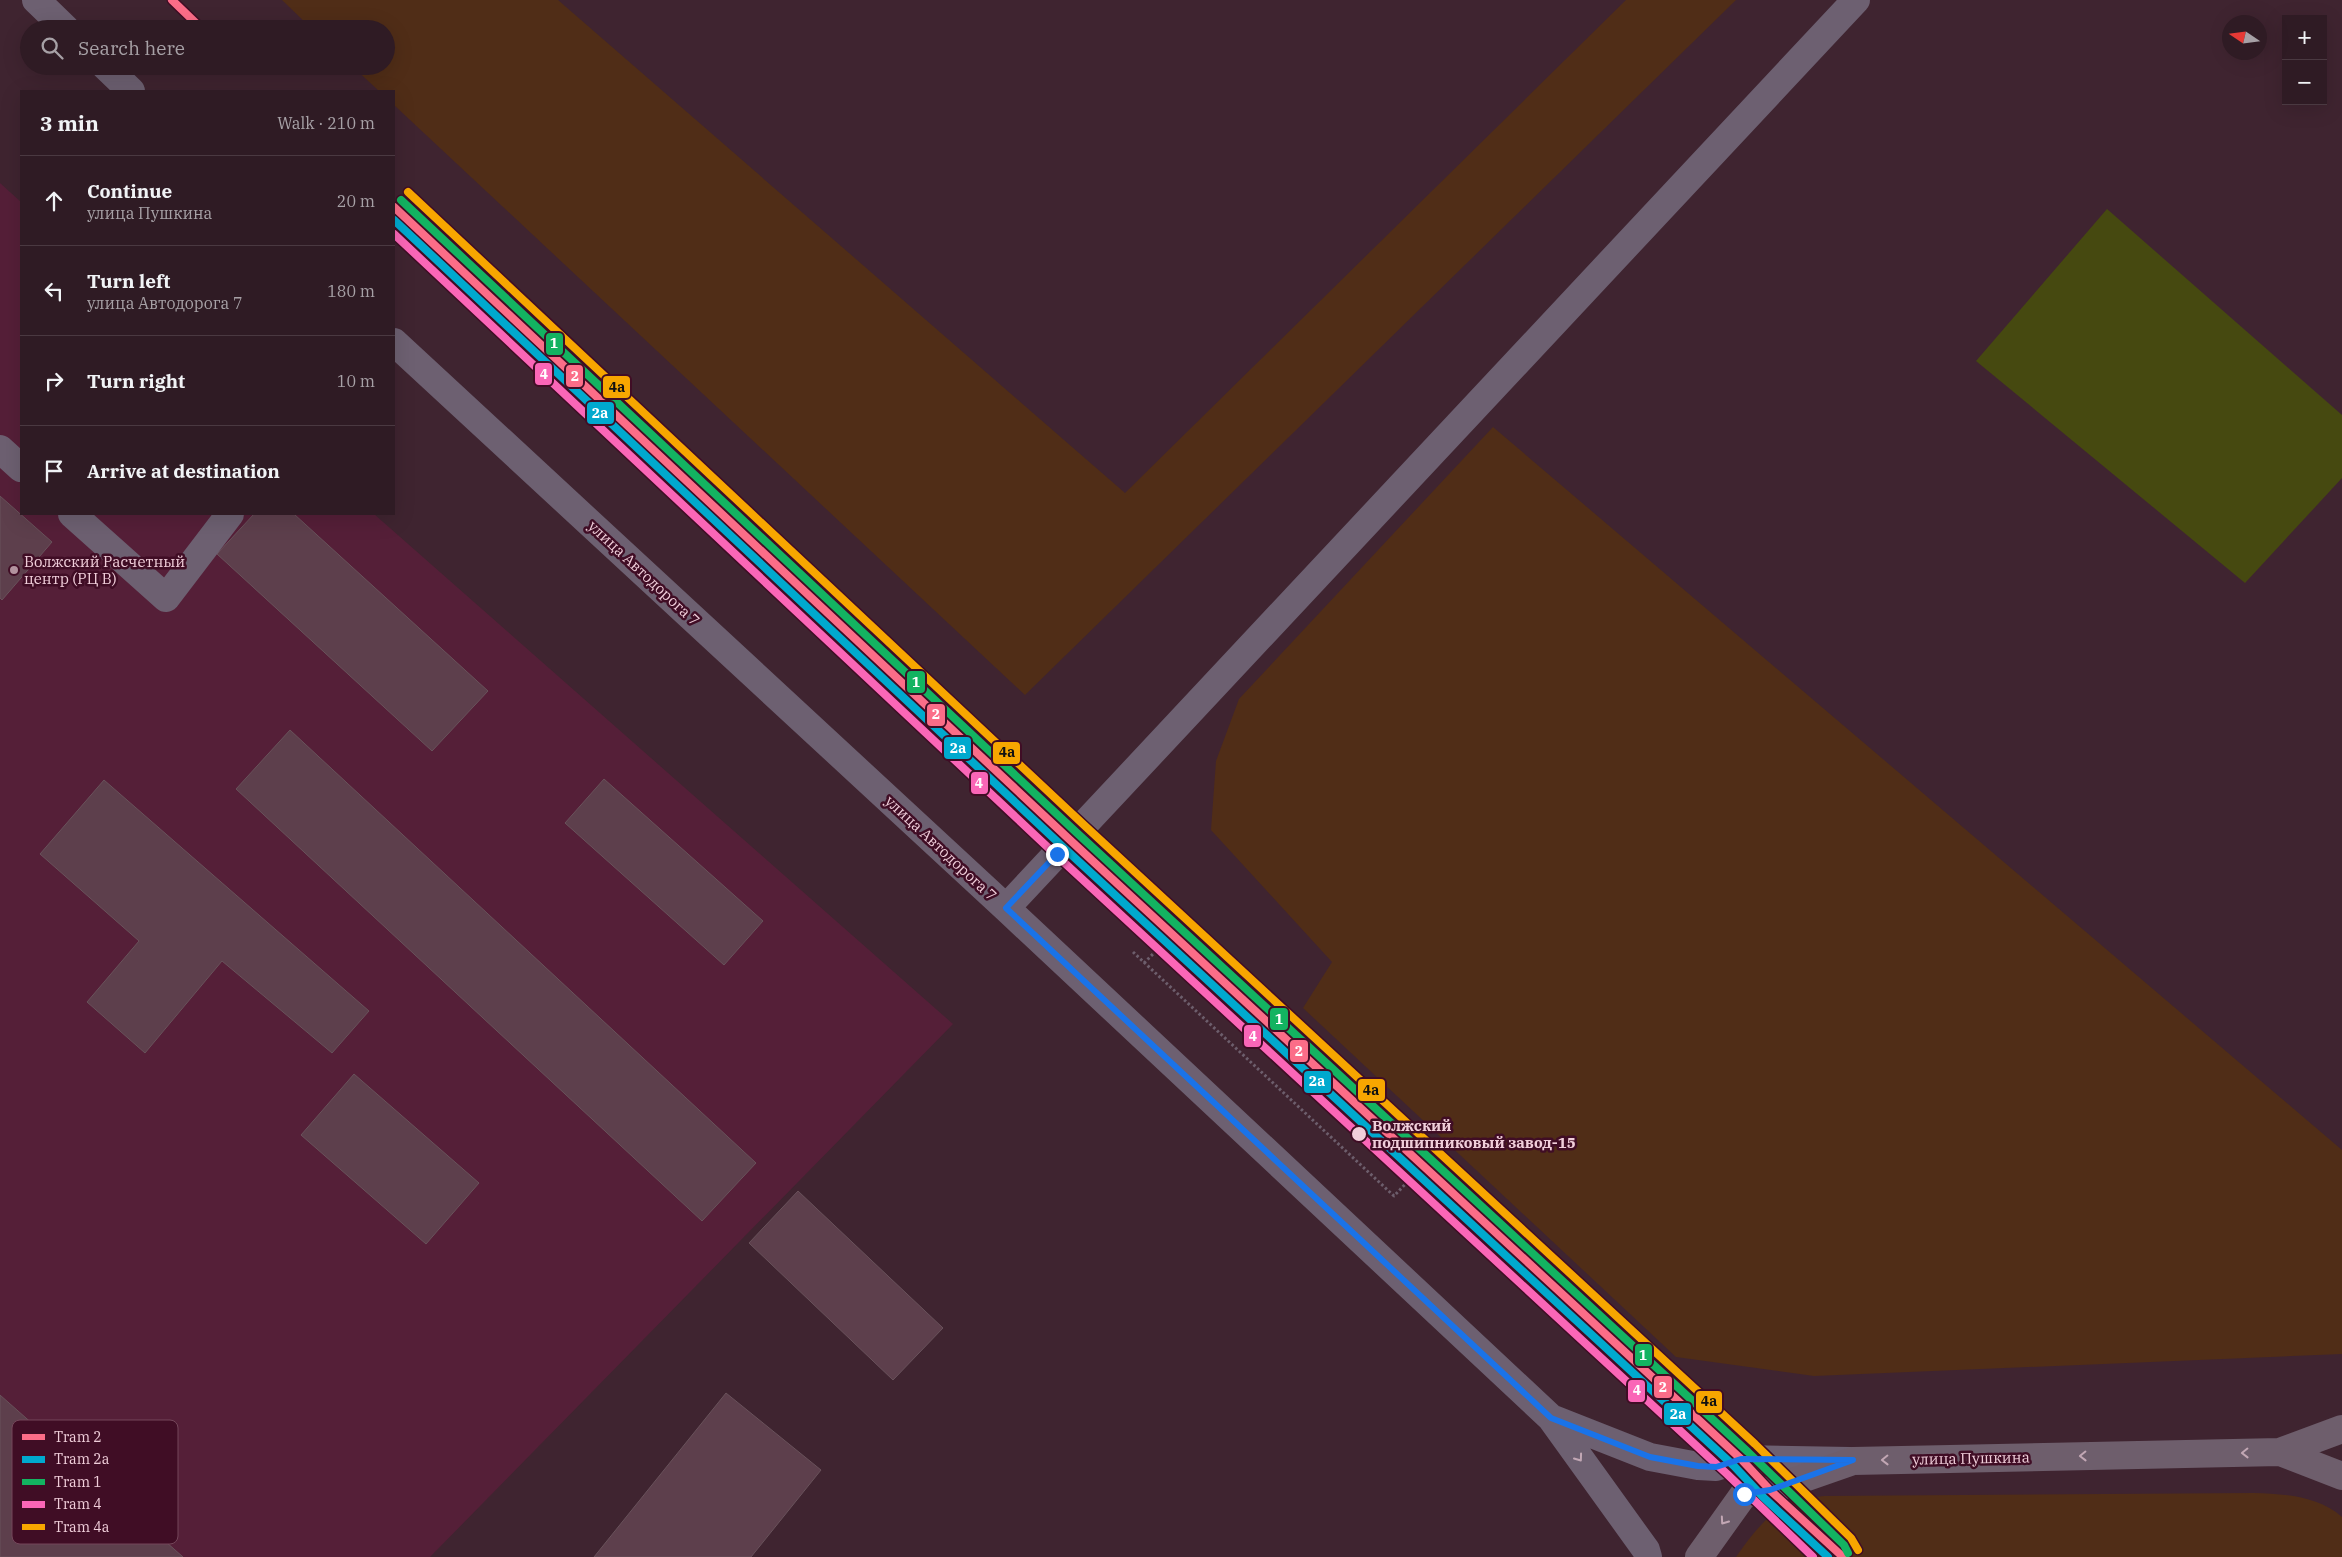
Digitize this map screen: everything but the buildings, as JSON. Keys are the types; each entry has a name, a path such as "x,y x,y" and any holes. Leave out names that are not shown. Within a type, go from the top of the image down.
{"main road":[{"name":"улица Пушкина","path":"1699,1557 1744,1494 1770,1490 1853,1460 2280,1452 2342,1429"},
{"name":"улица Пушкина","path":"2280,1452 2342,1476"}],"street":[{"path":"36,0 57,20"},
{"path":"1006,908 1856,0"},
{"path":"114,75 130,90"},
{"name":"улица Автодорога 7","path":"395,343 1006,908 1551,1418 1646,1550 1648,1557"},
{"path":"0,449 20,467"},
{"path":"73,515 166,598 229,515"},
{"name":"улица Автодорога 7","path":"1551,1418 1650,1457 1698,1466 1716,1467 1741,1459 1853,1460"}],"path":[{"path":"1144,963 1185,922"},
{"path":"1132,952 1394,1196 1433,1155"}],"shaded area":[{"path":"282,0 558,0 1125,493 1626,0 1736,0 1025,695 395,106 395,90 378,90 362,75 395,75 395,20 303,20"},
{"path":"0,183 20,201 20,515 375,515 953,1024 430,1557 0,1557"},
{"path":"2107,209 2342,415 2342,478 2245,583 1976,361"},
{"path":"1493,427 2342,1150 2342,1354 1814,1376 1676,1357 1303,1008 1332,962 1211,830 1216,761 1239,699"},
{"path":"2277,1494 2312,1500 2333,1510 2342,1517 2342,1557 1736,1557 1762,1524 1779,1509 1797,1500 1814,1497"}],"tram line":[{"name":"2","path":"172,0 193,20"},
{"name":"4а","path":"408,192 1084,825 1755,1444 1851,1538 1858,1550"},
{"name":"1","path":"401,200 1077,833 1748,1452 1844,1545 1848,1553"},
{"name":"2","path":"395,208 1070,840 1741,1459 1770,1490 1843,1557"},
{"name":"2а","path":"395,221 1063,847 1734,1466 1763,1497 1828,1557"},
{"name":"4","path":"395,235 1056,855 1727,1474 1813,1557"}],"place":[{"name":"Волжский Расчетный центр (РЦ В)","path":"14,570"},
{"name":"Волжский подшипниковый завод-15","path":"1359,1134"}],"route":[{"path":"1057,854 1006,908 1551,1418 1650,1457 1698,1466 1716,1467 1741,1459 1853,1460 1770,1490 1744,1494"}]}
